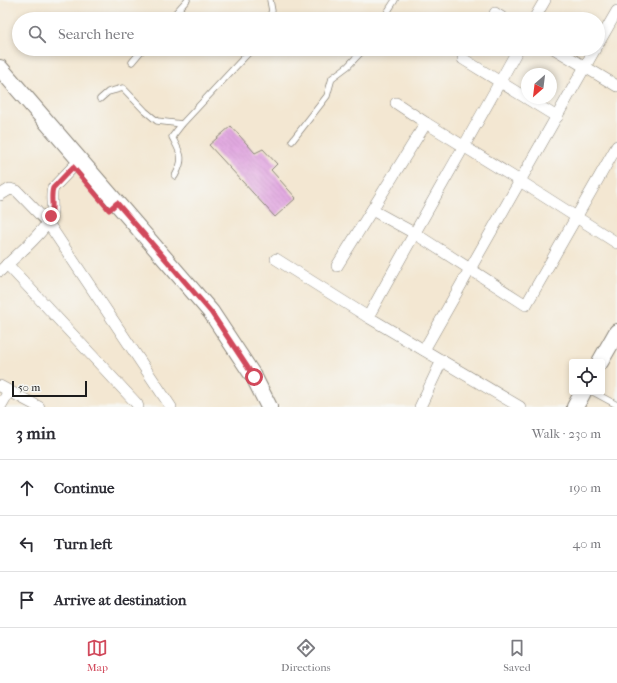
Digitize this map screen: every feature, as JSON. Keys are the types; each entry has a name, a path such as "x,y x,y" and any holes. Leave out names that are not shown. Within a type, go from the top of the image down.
{"main road":[{"path":"0,68 113,207 151,251 202,316 244,379 258,407"},
{"path":"0,82 73,167 113,207"},
{"path":"151,251 211,312 254,377 269,407"},
{"path":"602,359 617,332"},
{"path":"575,407 581,395"}],"street":[{"path":"538,12 545,0"},
{"path":"605,32 617,11"},
{"path":"368,317 514,56"},
{"path":"567,56 617,86"},
{"path":"424,350 591,56"},
{"path":"463,59 557,117"},
{"path":"396,103 617,243"},
{"path":"337,266 426,123"},
{"path":"372,210 414,233 526,305 617,146"},
{"path":"73,167 53,188 53,210 48,223 4,268 137,404 138,407"},
{"path":"0,195 10,189 16,191 48,223 171,407"},
{"path":"276,258 368,317 520,407"},
{"path":"420,407 442,360"},
{"path":"0,407 5,389 39,407"}],"lane":[{"path":"176,12 187,0"},
{"path":"270,0 272,12"},
{"path":"387,12 395,0"},
{"path":"132,62 137,56"},
{"path":"175,176 181,166 181,154 172,137 182,124 245,56"},
{"path":"292,141 327,96 332,78 348,66 357,56"},
{"path":"100,99 108,92 123,88 157,121 182,124"},
{"path":"599,395 617,405"}],"building":[{"path":"231,126 255,153 263,149 277,164 271,170 296,198 275,217 209,145"}],"route":[{"path":"51,216 53,210 53,188 73,167 109,210 117,203 211,312 254,377"}]}
